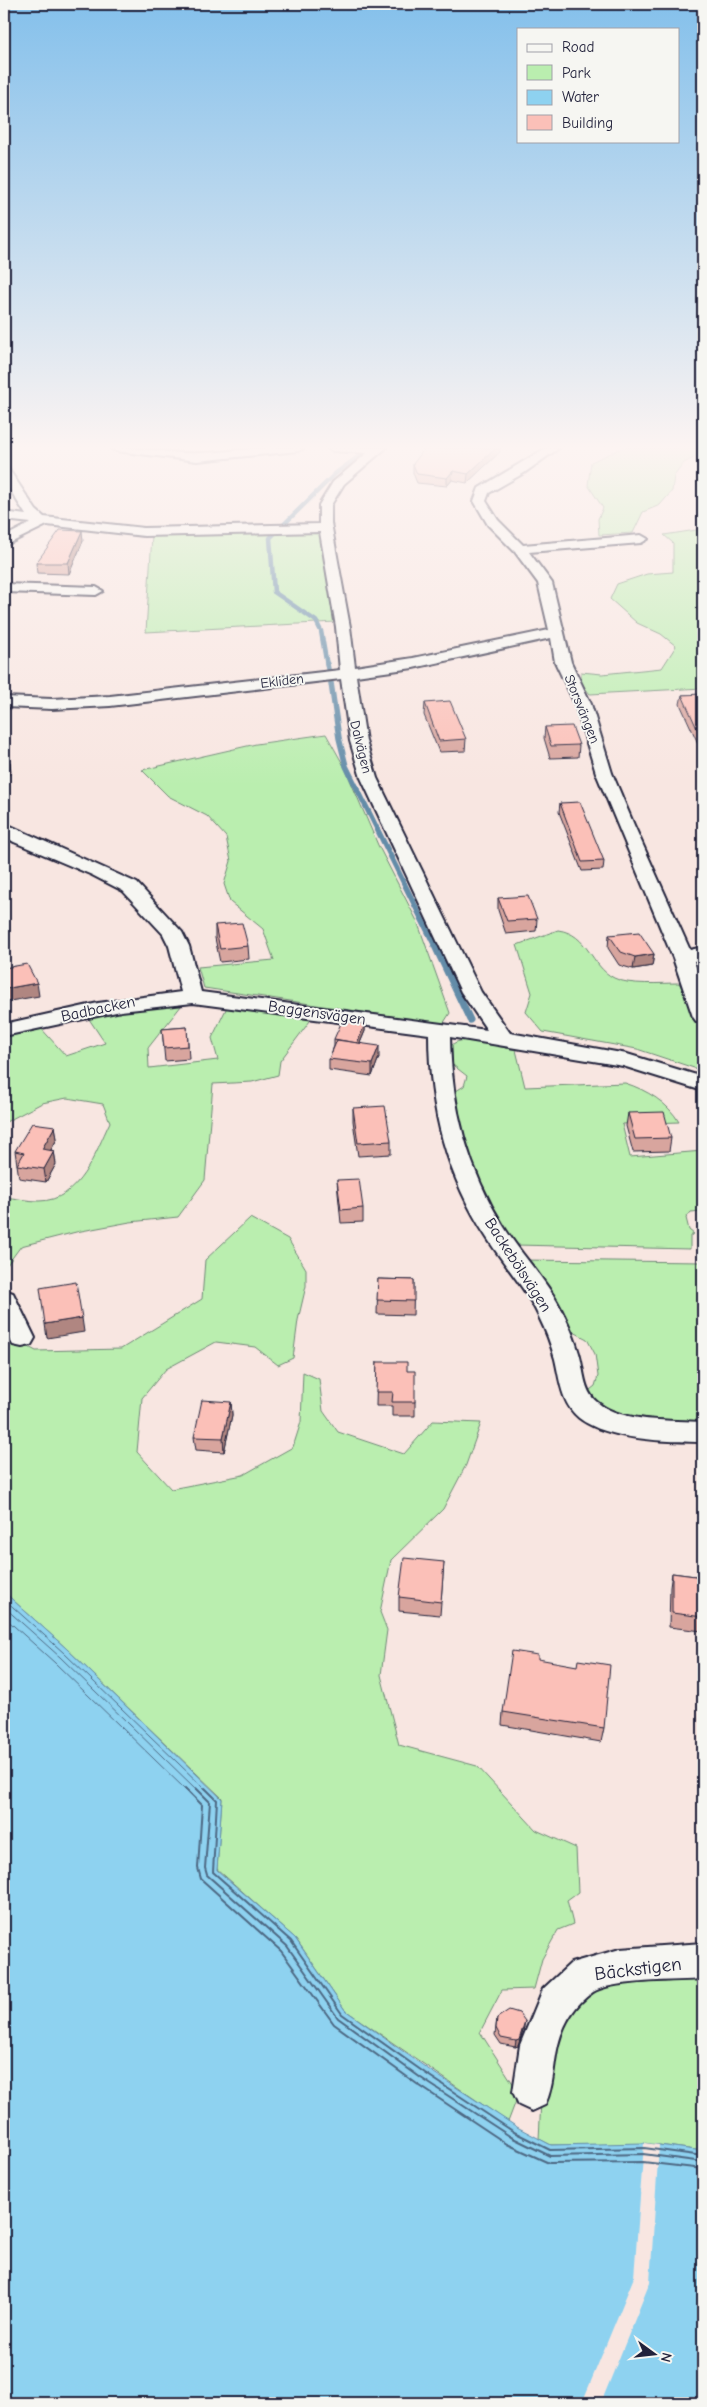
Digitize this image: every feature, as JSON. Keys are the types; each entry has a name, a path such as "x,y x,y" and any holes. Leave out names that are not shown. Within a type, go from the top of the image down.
{"street":[{"name":"Dalvägen","path":"332,560 343,627 358,741 369,778 471,992 503,1038"},
{"name":"Storsvängen","path":"528,560 545,583 563,662 583,704 604,773 683,958 703,1017"},
{"path":"4,588 96,591"},
{"name":"Ekliden","path":"4,702 52,704 110,701 348,674 414,663 556,633"},
{"path":"4,828 20,838 99,871 130,887 172,932 179,946 193,997"},
{"path":"683,958 703,953"},
{"name":"Baggensvägen","path":"193,997 503,1038 626,1060 703,1084"},
{"name":"Badbacken","path":"4,1030 107,1005 151,999 193,997"},
{"name":"Backebölsvägen","path":"439,1031 439,1057 450,1136 467,1180 495,1232 546,1303 568,1360 575,1396 581,1405 591,1413 630,1425 659,1430 703,1432"},
{"path":"4,1299 22,1338"},
{"name":"Bäckstigen","path":"532,2092 539,2045 556,2002 584,1976 620,1967 703,1962"}],"green space":[{"path":"150,560 327,560 336,622 146,632"},
{"path":"673,560 702,560 698,569 703,585 703,688 590,694 581,683 581,672 602,674 662,668 676,646 661,634 637,623 610,599 617,584 647,574 673,572"},
{"path":"326,734 344,766 378,845 417,921 450,1013 443,1024 204,988 198,967 274,960 263,929 230,902 224,884 231,861 226,837 207,816 168,796 142,770 256,744"},
{"path":"558,930 576,938 606,973 620,981 655,984 679,983 703,1032 703,1071 637,1049 543,1032 526,1012 532,993 517,945"},
{"path":"185,1001 148,1048 149,1068 218,1060 212,1038 228,1005 313,1017 280,1061 278,1075 252,1082 213,1084 205,1180 178,1217 130,1222 76,1232 21,1246 4,1269 4,1197 39,1201 53,1199 65,1193 76,1184 92,1161 110,1122 103,1104 67,1098 42,1103 4,1123 4,1036 39,1026 66,1056 105,1043 89,1019 104,1012"},
{"path":"468,1040 516,1050 525,1087 625,1083 649,1093 663,1103 679,1122 622,1124 630,1157 703,1151 703,1211 691,1212 686,1218 689,1230 694,1234 690,1236 690,1249 516,1245 493,1211 484,1192 463,1132 456,1091 464,1086 467,1076 449,1062 447,1053 455,1043"},
{"path":"250,1218 288,1239 306,1269 306,1286 298,1320 293,1358 278,1365 255,1347 216,1342 166,1369 142,1398 137,1452 171,1489 243,1475 293,1447 301,1422 303,1372 319,1379 323,1411 338,1432 404,1454 433,1421 481,1423 466,1465 443,1509 391,1560 380,1612 387,1630 381,1675 399,1745 477,1766 536,1830 576,1848 578,1892 567,1900 573,1924 558,1930 542,1959 534,1989 502,1990 480,2032 519,2093 508,2122 345,2010 296,1939 217,1869 222,1798 67,1649 4,1592 4,1321 10,1337 36,1351 121,1349 202,1299 205,1260"},
{"path":"524,1260 703,1262 703,1425 647,1422 608,1413 586,1393 595,1386 598,1376 595,1354 587,1339 570,1330"},
{"path":"703,1974 703,2151 659,2145 551,2145 539,2139 542,2081 567,2004 621,1977"}],"water":[{"path":"4,1592 67,1649 222,1799 217,1870 295,1938 345,2010 428,2069 517,2127 551,2145 644,2143 703,2151 703,2403 4,2403"}],"pier":[{"path":"644,2143 659,2145 650,2282 601,2403 582,2403 634,2277"}],"building":[{"path":"38,560 69,560 68,563 36,563"},
{"path":"703,694 703,742 682,695"},
{"path":"450,701 466,739 439,741 425,703"},
{"path":"572,726 579,745 551,746 545,727"},
{"path":"4,761 10,762 4,769"},
{"path":"580,802 604,861 582,862 560,803"},
{"path":"528,896 537,919 507,921 498,898"},
{"path":"242,923 248,946 220,949 215,925"},
{"path":"639,932 654,954 635,957 621,952 609,935"},
{"path":"27,964 37,983 4,989 4,968"},
{"path":"342,1021 365,1024 357,1043 334,1039"},
{"path":"187,1027 188,1046 164,1048 162,1029"},
{"path":"337,1040 379,1046 372,1064 329,1059"},
{"path":"385,1106 391,1141 358,1143 353,1108"},
{"path":"664,1112 671,1138 635,1139 628,1113"},
{"path":"32,1123 55,1126 42,1149 54,1151 44,1169 17,1165 24,1153 15,1151"},
{"path":"359,1179 363,1208 341,1210 337,1180"},
{"path":"378,1279 414,1280 414,1301 377,1300"},
{"path":"76,1282 82,1318 45,1324 40,1288"},
{"path":"377,1362 407,1362 407,1371 415,1371 415,1402 392,1402 393,1392 376,1392"},
{"path":"202,1400 231,1402 223,1438 194,1437"},
{"path":"404,1558 444,1562 441,1602 399,1597"},
{"path":"672,1573 703,1577 703,1617 672,1613"},
{"path":"512,1651 538,1655 538,1659 577,1666 578,1660 610,1665 604,1728 503,1712"},
{"path":"509,2010 519,2013 525,2021 519,2040 516,2041 501,2038 496,2028 497,2018"}],"waterway":[{"path":"272,560 274,592 316,621 321,631 327,666"},
{"path":"327,664 328,669"},
{"path":"331,683 339,738 346,766 436,948"},
{"path":"435,946 470,1020"}]}
